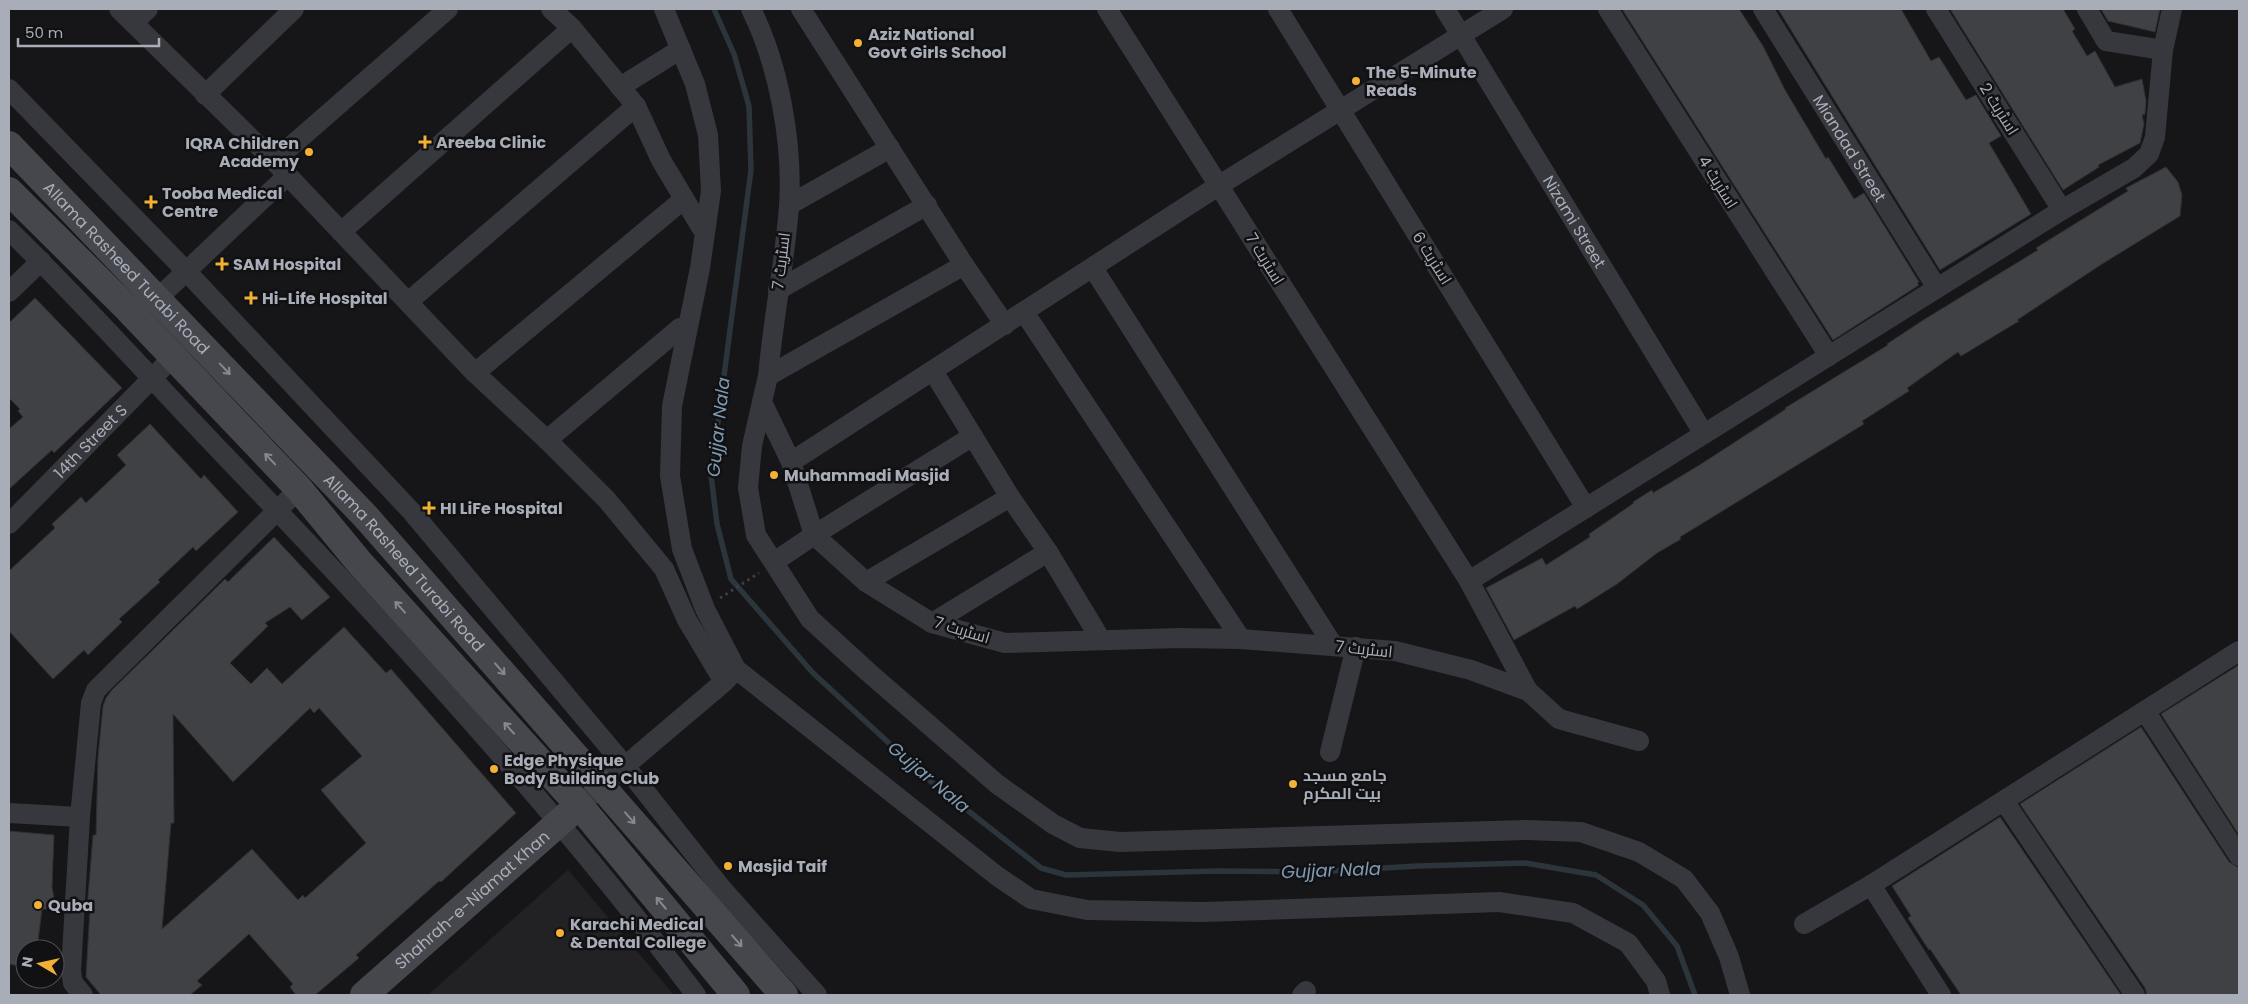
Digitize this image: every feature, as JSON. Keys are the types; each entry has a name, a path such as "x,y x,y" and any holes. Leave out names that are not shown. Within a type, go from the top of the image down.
{"main road":[{"name":"Allama Rasheed Turabi Road","path":"9,145 158,298 366,517 784,995"},
{"name":"Allama Rasheed Turabi Road","path":"9,191 127,308 299,489 359,562 579,805 736,995"},
{"name":"Shahrah-e-Niamat Khan","path":"364,995 579,805"}],"street":[{"path":"148,9 126,16 281,169 474,372 608,500 664,569 688,620 730,676 1031,899 1087,910 1203,912 1499,902 1573,912 1628,942 1656,981 1660,995"},
{"path":"205,95 294,9"},
{"path":"158,298 187,272 281,169 448,9"},
{"path":"664,9 696,84 708,135 710,191 700,268 672,406 670,476 682,549 730,676"},
{"name":"اسٹریٹ 7","path":"752,9 778,84 788,151 789,205 768,376 752,446 748,488 756,535 767,567 810,619 867,672 996,784 1052,824 1080,838 1120,842 1527,830 1581,832 1639,852 1684,879 1710,914 1729,957 1740,995"},
{"path":"801,9 928,205 964,265 1005,325"},
{"name":"اسٹریٹ 7","path":"1107,9 1469,581 1528,691 1558,719 1638,741"},
{"name":"اسٹریٹ 6","path":"1278,9 1586,508"},
{"name":"Nizami Street","path":"1444,9 1704,434"},
{"path":"791,462 1218,186 1503,9"},
{"name":"اسٹریٹ 4","path":"1608,9 1829,356"},
{"name":"Miandad Street","path":"1762,9 1937,288"},
{"name":"اسٹریٹ 2","path":"1936,9 2062,210"},
{"path":"2087,9 2106,41 2163,50"},
{"path":"1469,581 2062,210 2134,168 2149,154 2155,136 2163,50 2172,9"},
{"path":"341,232 561,15 636,106 661,160 701,227 706,227"},
{"path":"620,87 681,49"},
{"path":"9,89 187,272 412,512 625,766 723,890 818,995"},
{"path":"408,302 636,106"},
{"path":"789,205 890,148"},
{"path":"474,372 684,199"},
{"path":"778,290 928,205"},
{"path":"9,230 41,261 278,511 446,693 559,822 696,995"},
{"path":"9,292 41,261"},
{"path":"768,376 964,265"},
{"path":"1093,268 1333,645"},
{"path":"1024,312 1241,639"},
{"path":"547,440 680,328 687,330"},
{"name":"14th Street S","path":"9,524 173,357"},
{"path":"933,371 1010,497 1048,552 1101,640"},
{"path":"762,402 791,462 814,535"},
{"path":"767,567 814,535 973,436"},
{"path":"83,995 73,983 71,971 80,817 91,702 96,690 299,489"},
{"path":"866,582 1010,497"},
{"name":"اسٹریٹ 7","path":"814,535 866,582 932,623 1005,643 1241,639 1333,645 1404,653 1471,670 1528,691"},
{"path":"932,623 1048,552"},
{"path":"688,620 705,609"},
{"path":"1330,752 1356,648"},
{"path":"1804,924 1871,885 2239,652"},
{"path":"579,805 730,676"},
{"path":"2145,711 2239,856"},
{"path":"2004,801 2135,995"},
{"path":"9,812 80,817"},
{"path":"1871,885 1941,995"}],"path":[{"path":"724,596 767,567"}],"shaded area":[{"name":"Karachi Medical & Dental College","path":"568,870 674,995 428,995"}],"building":[{"path":"1622,9 1739,9 1763,46 1785,90 1826,159 1828,157 1854,199 1864,193 1919,282 1917,283 1919,285 1833,340"},
{"path":"1778,9 1901,9 1931,61 1939,57 1966,100 1976,95 2001,136 1989,143 2031,214 1940,270"},
{"path":"1950,9 2063,9 2075,29 2072,31 2087,56 2095,51 2115,87 2142,79 2146,101 2145,114 2142,115 2144,124 2140,143 2098,165 2099,167 2063,190"},
{"path":"2101,9 2160,9 2155,32 2108,21"},
{"path":"2166,167 2178,182 2182,195 2180,216 2102,264 2017,320 2019,321 1961,356 1958,352 1907,388 1909,391 1862,421 1864,424 1680,537 1681,539 1657,553 1617,584 1577,609 1575,606 1514,640 1486,588 1542,558 1546,565 1590,537 1589,534 1633,502 1652,490 1653,493 1698,466 1785,408 1888,345 1925,319 2038,250 2036,248 2128,191 2126,188"},
{"path":"35,298 122,388 54,453 52,450 9,489 9,429 23,417 18,411 20,409 9,398 9,323"},
{"path":"150,424 201,479 204,475 238,512 196,551 193,547 158,580 160,582 119,619 122,622 88,655 84,650 53,679 9,631 9,571 55,528 52,524 81,497 86,503 126,465 117,455"},
{"path":"274,537 330,597 302,620 290,607 265,623 268,626 230,663 251,684 267,668 282,684 344,627 386,673 391,669 516,813 441,882 439,881 356,955 359,958 315,995 296,995 290,987 293,984 249,934 197,981 202,985 190,995 101,995 86,977 90,909 87,909 93,835 96,835 98,757 103,706 112,690 225,579 228,582","holes":["310,708 314,713 319,708 362,756 321,790 366,843 305,898 303,895 298,900 252,849 162,929 171,823 174,823 173,714 233,782"]},
{"path":"2239,665 2239,835 2161,714"},
{"path":"2141,727 2229,862 2239,868 2239,995 2147,995 2145,988 2020,804"},
{"path":"2000,817 2121,995 1961,995 1929,950 1908,918 1911,916 1892,886"},
{"path":"9,831 54,835 52,887 56,909 42,909 38,939 15,939 15,965 9,964"}],"waterway":[{"name":"Gujjar Nala","path":"714,9 734,54 749,106 751,170 711,475 717,524 731,579 813,673 929,780 1041,868 1066,875 1217,871 1313,872 1418,866 1525,863 1596,875 1643,905 1677,946 1695,995"}],"place":[{"name":"Aziz National Govt Girls School","path":"858,43"},
{"name":"The 5-Minute Reads","path":"1356,81"},
{"name":"Areeba Clinic","path":"425,142"},
{"name":"IQRA Children Academy","path":"309,152"},
{"name":"Tooba Medical Centre","path":"151,202"},
{"name":"SAM Hospital","path":"222,264"},
{"name":"Hi-Life Hospital","path":"251,298"},
{"name":"Muhammadi Masjid","path":"774,475"},
{"name":"HI LiFe Hospital","path":"429,508"},
{"name":"Edge Physique Body Building Club","path":"494,769"},
{"name":"جامع مسجد بیت المکرم","path":"1293,784"},
{"name":"Masjid Taif","path":"728,866"},
{"name":"Quba","path":"38,905"},
{"name":"Karachi Medical & Dental College","path":"560,933"}]}
